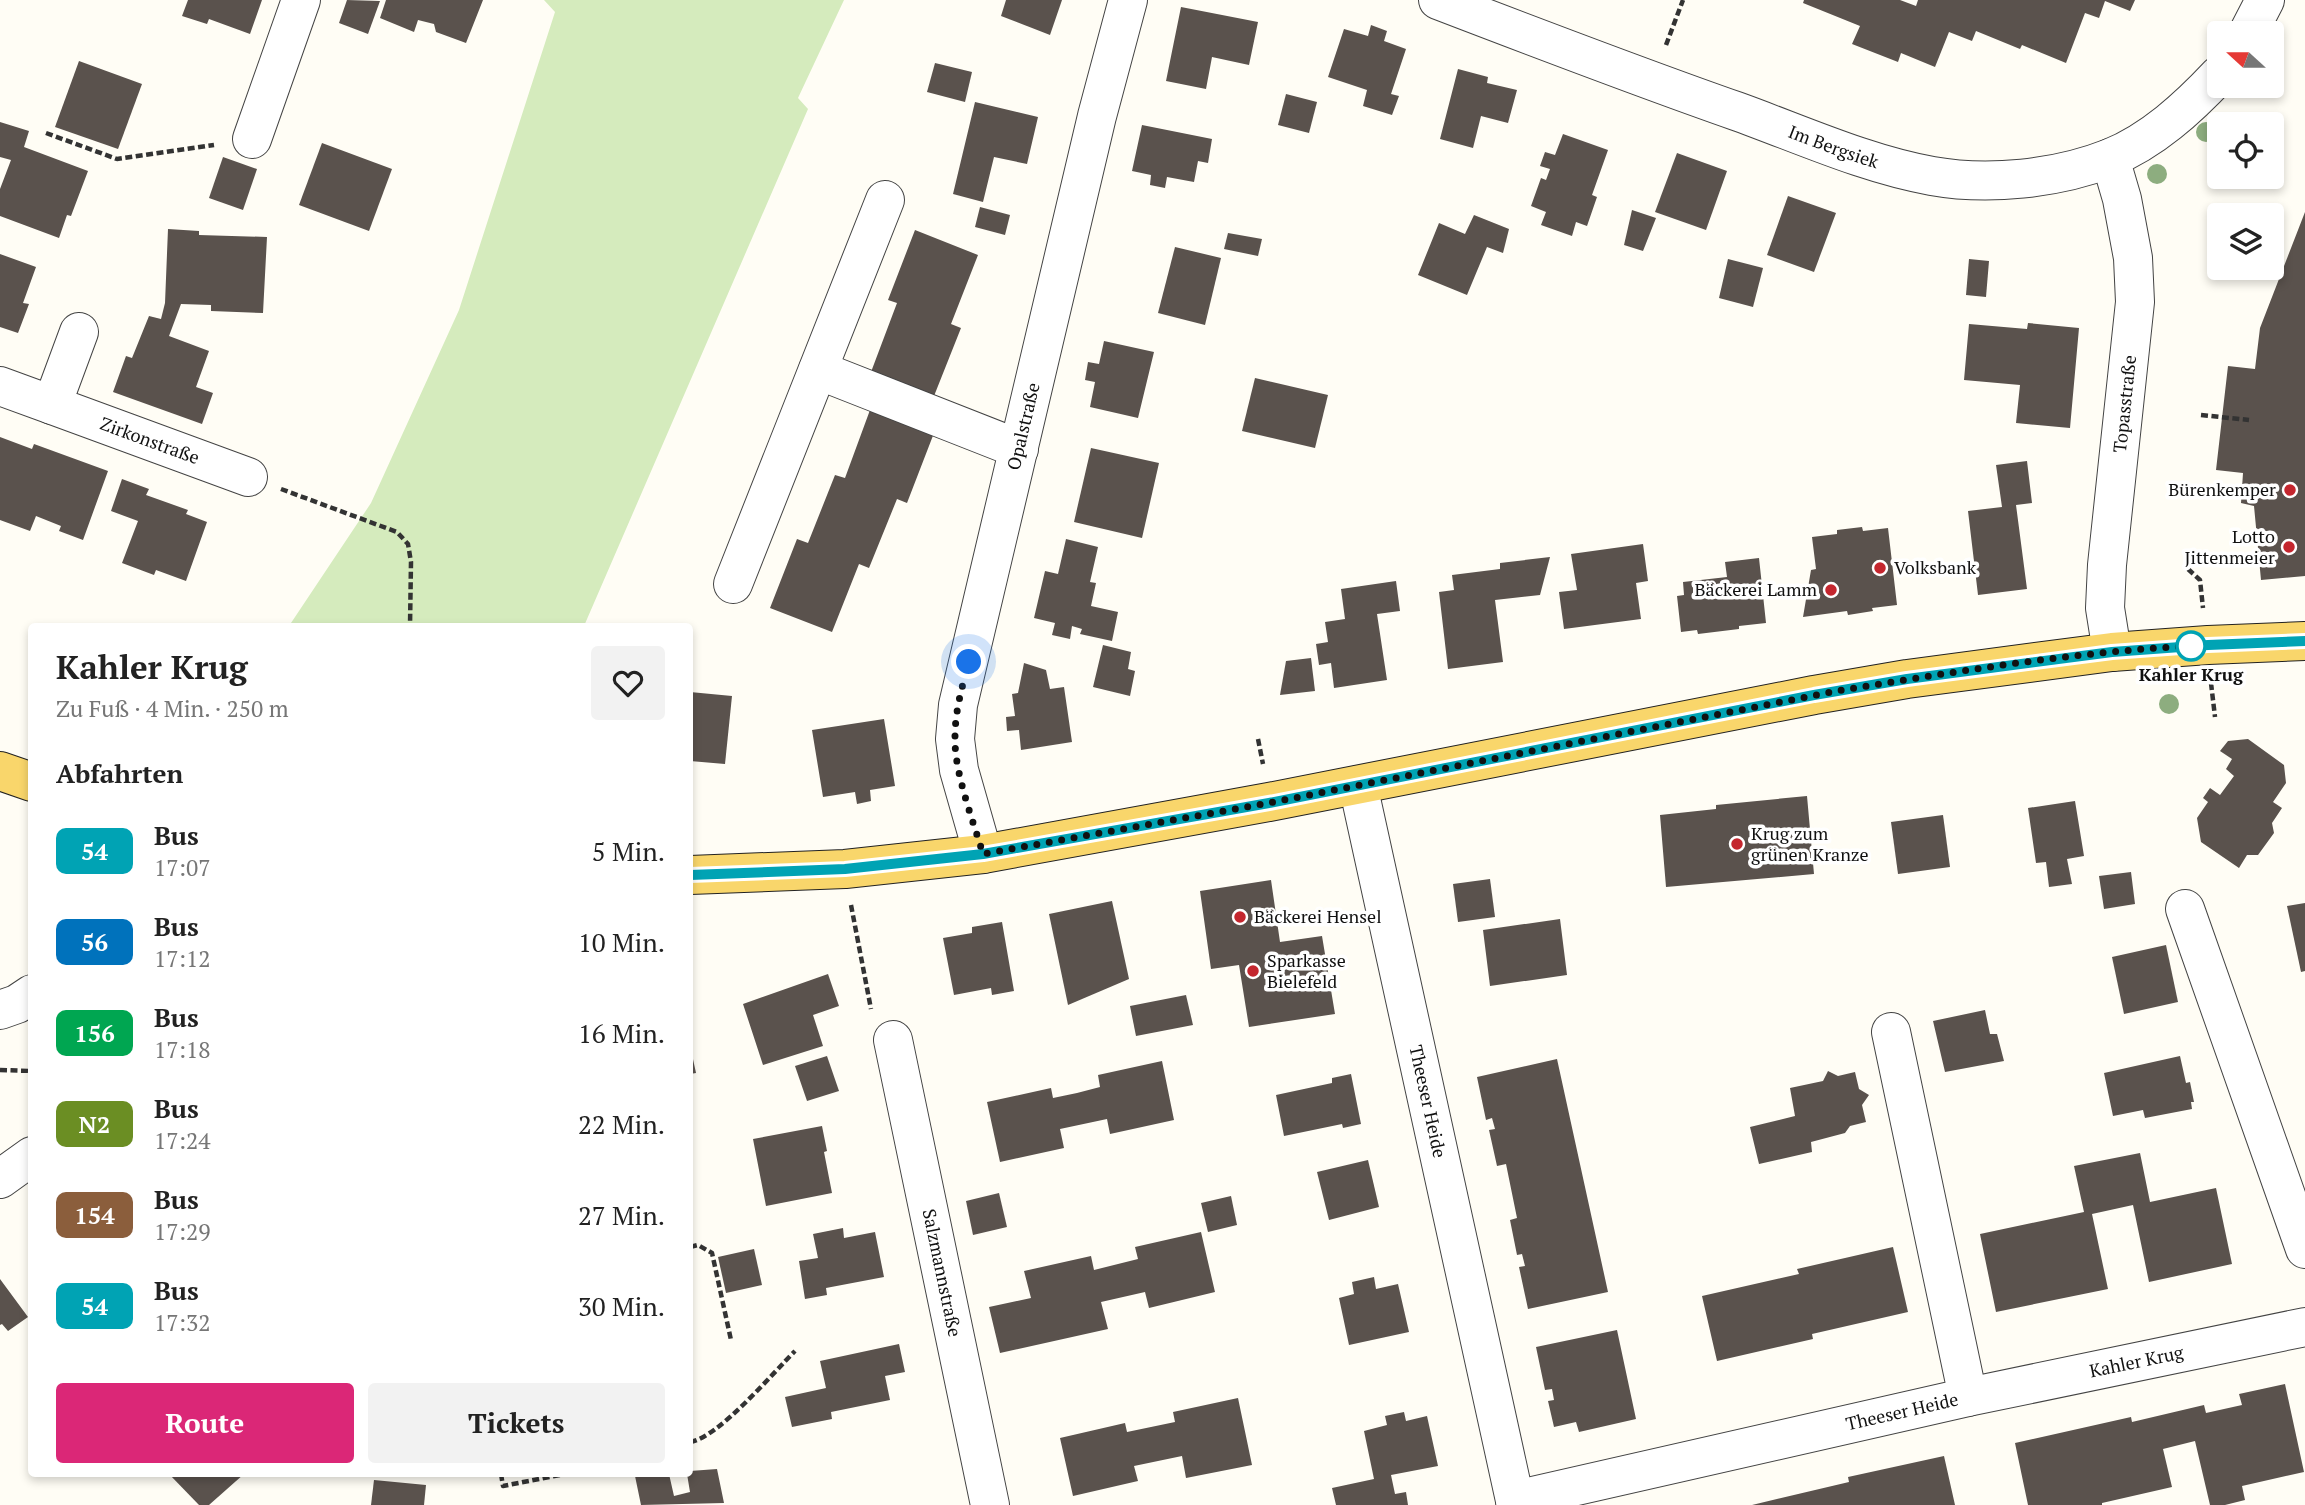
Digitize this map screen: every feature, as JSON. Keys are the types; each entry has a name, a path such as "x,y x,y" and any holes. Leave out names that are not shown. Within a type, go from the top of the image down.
{"main road":[{"path":"693,875 845,869 983,854 1907,679 2112,652 2305,641"},
{"path":"0,771 28,781"}],"street":[{"path":"252,139 301,0"},
{"name":"Opalstraße","path":"983,854 959,770 955,739 958,705 1097,117 1128,0"},
{"name":"Im Bergsiek","path":"1438,0 1879,162 1933,176 1991,182 2047,176 2110,158 2147,137 2188,108 2207,88"},
{"path":"2254,21 2265,0"},
{"name":"Topasstraße","path":"2110,158 2122,199 2133,258 2135,302 2107,565 2105,608 2112,652"},
{"path":"733,583 885,200"},
{"path":"52,405 79,332"},
{"path":"818,370 1019,449"},
{"name":"Zirkonstraße","path":"0,386 248,477"},
{"name":"Theeser Heide","path":"1358,785 1515,1503 1968,1397 1892,1032"},
{"path":"2185,909 2305,1249"},
{"path":"0,1010 28,997"},
{"name":"Salzmannstraße","path":"893,1040 990,1505"},
{"path":"0,1179 28,1159"},
{"name":"Kahler Krug","path":"1968,1397 2305,1327"}],"path":[{"path":"1653,81 1683,0"},
{"path":"46,133 117,159 252,139"},
{"path":"2201,415 2249,420"},
{"path":"248,477 397,532 408,544 411,562 410,623"},
{"path":"845,869 875,1030 893,1040"},
{"path":"0,1070 28,1071"},
{"path":"693,1246 698,1245 712,1253 731,1340"},
{"path":"693,1442 717,1429 795,1351"},
{"path":"502,1477 503,1486 550,1477"}],"green space":[{"path":"544,0 844,0 798,98 808,109 585,623 291,623 371,503 459,310 555,12"}],"building":[{"path":"188,0 262,0 250,34 209,19 207,24 182,16"},
{"path":"347,0 380,1 368,34 339,23"},
{"path":"386,0 483,0 466,43 436,32 434,24 418,20 414,32 380,18"},
{"path":"1006,0 1062,0 1050,35 1001,16"},
{"path":"1804,0 1900,0 1916,6 1918,0 2135,0 2130,11 2105,1 2099,18 2085,13 2066,63 2022,45 2020,49 1976,31 1972,41 1949,32 1935,67 1901,53 1898,62 1852,44 1860,26 1803,3"},
{"path":"1181,7 1258,22 1249,65 1212,57 1206,89 1166,81"},
{"path":"1371,25 1387,31 1384,41 1406,49 1391,94 1399,96 1392,115 1363,106 1367,90 1328,77 1344,29 1368,36"},
{"path":"79,61 142,84 118,149 55,127"},
{"path":"935,63 972,72 965,102 927,92"},
{"path":"1458,69 1488,77 1487,83 1517,90 1508,123 1481,116 1473,148 1440,139"},
{"path":"1286,94 1317,102 1309,133 1278,125"},
{"path":"975,102 1038,117 1027,164 994,157 983,202 953,194"},
{"path":"0,122 29,131 24,147 88,171 71,216 67,215 59,238 0,216 0,189 11,160 0,157"},
{"path":"1142,125 1212,139 1208,163 1198,161 1194,182 1167,177 1165,188 1150,185 1151,175 1132,171"},
{"path":"1563,134 1608,150 1592,195 1597,197 1587,226 1576,222 1572,236 1541,225 1546,212 1531,206 1541,178 1546,180 1550,169 1540,166 1545,152 1555,155"},
{"path":"322,143 392,169 369,231 299,205"},
{"path":"1677,153 1727,171 1706,230 1655,212"},
{"path":"223,157 257,169 243,210 209,198"},
{"path":"1788,196 1836,213 1814,272 1767,255"},
{"path":"980,207 1010,215 1005,235 975,227"},
{"path":"1632,210 1656,218 1643,251 1624,245"},
{"path":"2305,212 2305,576 2261,580 2254,506 2241,503 2243,473 2216,470 2228,366 2255,369 2260,328 2279,280 2284,280 2284,266"},
{"path":"1474,215 1509,229 1503,253 1487,247 1467,295 1418,275 1439,223 1465,234"},
{"path":"168,229 199,231 199,235 267,237 263,313 211,311 211,305 181,304 169,336 209,351 196,387 213,393 202,424 113,392 126,356 132,358 149,316 161,319 165,303"},
{"path":"915,230 978,255 951,324 961,328 934,396 871,372 897,303 888,300"},
{"path":"1228,233 1262,239 1258,256 1224,249"},
{"path":"1175,247 1221,258 1205,325 1158,313"},
{"path":"0,254 36,267 23,303 29,304 18,333 0,327"},
{"path":"1728,259 1763,268 1753,307 1719,298"},
{"path":"1969,259 1989,261 1986,297 1966,295"},
{"path":"2028,323 2079,328 2070,428 2016,423 2020,385 1964,380 1969,324 2027,329"},
{"path":"1104,341 1154,352 1138,418 1090,407 1095,382 1085,380 1088,362 1099,364"},
{"path":"1255,378 1328,395 1315,448 1242,431"},
{"path":"870,410 934,433 907,503 897,499 869,568 859,564 832,632 770,608 797,539 808,543 835,475 845,478"},
{"path":"0,437 32,449 34,444 108,471 83,540 59,531 61,526 36,516 30,531 0,520"},
{"path":"1091,448 1159,463 1142,538 1074,522"},
{"path":"2027,461 2032,503 2016,505 2027,589 1978,595 1968,511 2002,507 1996,465"},
{"path":"122,479 149,489 146,495 188,510 186,514 207,522 186,581 156,570 154,575 122,563 138,521 111,511"},
{"path":"1862,527 1863,531 1888,528 1897,605 1848,615 1847,611 1803,617 1811,570 1816,569 1812,537"},
{"path":"1066,539 1098,547 1090,582 1096,583 1091,606 1118,612 1112,641 1080,634 1082,629 1072,626 1070,639 1052,635 1055,623 1034,618 1045,571 1058,574"},
{"path":"1643,544 1648,581 1636,583 1641,619 1564,629 1559,592 1577,590 1571,554"},
{"path":"1550,557 1540,595 1495,600 1503,662 1448,669 1439,592 1454,590 1452,575 1500,569 1500,563"},
{"path":"1759,558 1766,623 1698,634 1697,630 1681,632 1677,596 1684,595 1683,582 1727,577 1725,562"},
{"path":"1396,581 1400,611 1377,614 1387,680 1334,688 1331,663 1319,665 1316,644 1328,642 1325,622 1345,619 1341,589"},
{"path":"1103,645 1131,652 1128,669 1135,671 1130,696 1093,687"},
{"path":"1311,658 1315,691 1280,695 1286,661"},
{"path":"1024,663 1046,670 1050,689 1064,687 1072,742 1021,750 1019,730 1007,731 1006,717 1015,716 1012,694 1018,693"},
{"path":"693,692 732,696 725,764 693,761"},
{"path":"884,719 895,786 870,790 871,801 857,804 855,792 823,797 812,730"},
{"path":"2248,739 2284,765 2286,783 2273,802 2282,808 2272,823 2274,833 2258,855 2247,855 2239,868 2201,842 2197,818 2208,802 2203,798 2210,788 2220,795 2234,776 2226,769 2232,759 2220,751 2228,741"},
{"name":"Krug zum grünen Kranze","path":"1807,796 1814,874 1666,887 1660,815 1716,809 1716,805"},
{"path":"2075,801 2084,856 2067,859 2072,884 2049,887 2046,862 2036,863 2028,808"},
{"path":"1943,815 1950,867 1898,874 1891,822"},
{"path":"2131,872 2135,904 2104,909 2099,876"},
{"path":"1490,879 1495,917 1458,922 1453,884"},
{"path":"1271,880 1280,942 1322,936 1335,1014 1249,1027 1239,965 1211,969 1200,891"},
{"path":"1112,901 1129,979 1068,1005 1049,914"},
{"path":"2305,903 2305,971 2301,972 2287,906"},
{"path":"1560,919 1567,975 1490,986 1483,930"},
{"path":"1002,922 1014,991 992,995 991,988 954,995 943,938 972,933 972,927"},
{"path":"2166,945 2178,1002 2124,1014 2112,957"},
{"path":"828,974 839,1006 813,1015 823,1046 763,1065 743,1004"},
{"path":"1186,995 1193,1025 1136,1036 1130,1006"},
{"path":"1985,1010 1990,1034 1997,1034 2004,1061 1945,1072 1933,1021"},
{"path":"827,1056 839,1091 807,1101 795,1066"},
{"path":"2180,1056 2186,1083 2190,1082 2194,1102 2191,1102 2192,1109 2145,1118 2143,1110 2113,1116 2104,1073"},
{"path":"1557,1059 1608,1292 1528,1309 1519,1267 1525,1266 1522,1254 1517,1255 1510,1220 1517,1218 1506,1164 1497,1166 1489,1130 1495,1129 1492,1118 1486,1120 1477,1077"},
{"path":"1162,1061 1174,1120 1110,1134 1107,1119 1060,1129 1064,1148 1000,1162 987,1102 1051,1088 1053,1098 1077,1093 1100,1087 1098,1075"},
{"path":"1828,1071 1838,1076 1855,1072 1859,1089 1869,1095 1862,1105 1866,1122 1850,1126 1845,1133 1811,1142 1812,1152 1759,1164 1750,1127 1795,1116 1790,1088 1823,1081"},
{"path":"1351,1074 1361,1124 1343,1128 1342,1124 1284,1136 1276,1095 1332,1083 1332,1078"},
{"path":"822,1126 832,1193 766,1206 753,1139"},
{"path":"2140,1153 2150,1202 2216,1188 2232,1264 2149,1282 2133,1205 2092,1214 2108,1289 1996,1312 1980,1234 2084,1212 2074,1166"},
{"path":"1368,1160 1379,1207 1329,1220 1317,1172"},
{"path":"999,1193 1007,1227 973,1235 966,1201"},
{"path":"1231,1196 1237,1225 1208,1232 1201,1203"},
{"path":"843,1228 844,1238 875,1232 884,1277 826,1288 827,1295 805,1299 799,1261 818,1258 813,1234"},
{"path":"1201,1232 1215,1292 1149,1308 1145,1292 1101,1302 1108,1329 1000,1353 989,1307 1031,1298 1024,1271 1091,1256 1094,1270 1138,1259 1135,1247"},
{"path":"1893,1247 1908,1312 1812,1334 1813,1339 1717,1361 1702,1296 1799,1274 1797,1269"},
{"path":"754,1249 762,1285 726,1293 718,1257"},
{"path":"1374,1277 1376,1289 1398,1284 1409,1332 1349,1345 1339,1298 1354,1294 1352,1282"},
{"path":"0,1279 28,1317 8,1331 0,1325"},
{"path":"1617,1330 1636,1419 1579,1432 1576,1422 1554,1427 1548,1401 1554,1400 1552,1389 1545,1390 1536,1347"},
{"path":"899,1344 905,1372 885,1376 890,1400 831,1412 832,1419 792,1427 785,1397 826,1388 820,1361"},
{"path":"2285,1384 2304,1472 2242,1486 2245,1500 2225,1505 2210,1505 2195,1441 2163,1449 2172,1487 2102,1505 2028,1505 2015,1443 2131,1417 2132,1422 2204,1405 2206,1413 2242,1405 2239,1394"},
{"path":"1238,1398 1252,1465 1186,1478 1182,1456 1134,1466 1138,1481 1073,1496 1060,1438 1125,1423 1127,1432 1175,1422 1173,1412"},
{"path":"1404,1412 1406,1421 1427,1416 1438,1466 1391,1475 1395,1494 1406,1492 1408,1505 1336,1505 1332,1488 1374,1479 1364,1431 1387,1425 1385,1416"},
{"path":"1944,1456 1955,1505 1752,1505 1849,1482 1848,1477"},
{"path":"717,1469 724,1503 641,1505 635,1477 670,1477 674,1496 690,1492 688,1477 693,1477 693,1471"},
{"path":"172,1477 241,1477 209,1505 199,1505"},
{"path":"374,1480 426,1485 424,1505 371,1505"}],"bus line":[{"name":"54","path":"693,875 845,869 983,854 1269,803 1907,679 2112,652 2305,641"}],"place":[{"name":"Bürenkemper","path":"2290,490"},
{"name":"Lotto Jittenmeier","path":"2289,547"},
{"name":"Volksbank","path":"1880,568"},
{"name":"Bäckerei Lamm","path":"1831,590"},
{"name":"Kahler Krug","path":"2191,646"},
{"name":"Krug zum grünen Kranze","path":"1737,844"},
{"name":"Bäckerei Hensel","path":"1240,917"},
{"name":"Sparkasse Bielefeld","path":"1253,971"}],"route":[{"path":"969,662 958,705 955,739 959,770 983,854 1269,803 1837,691 2112,652 2191,646"}]}
